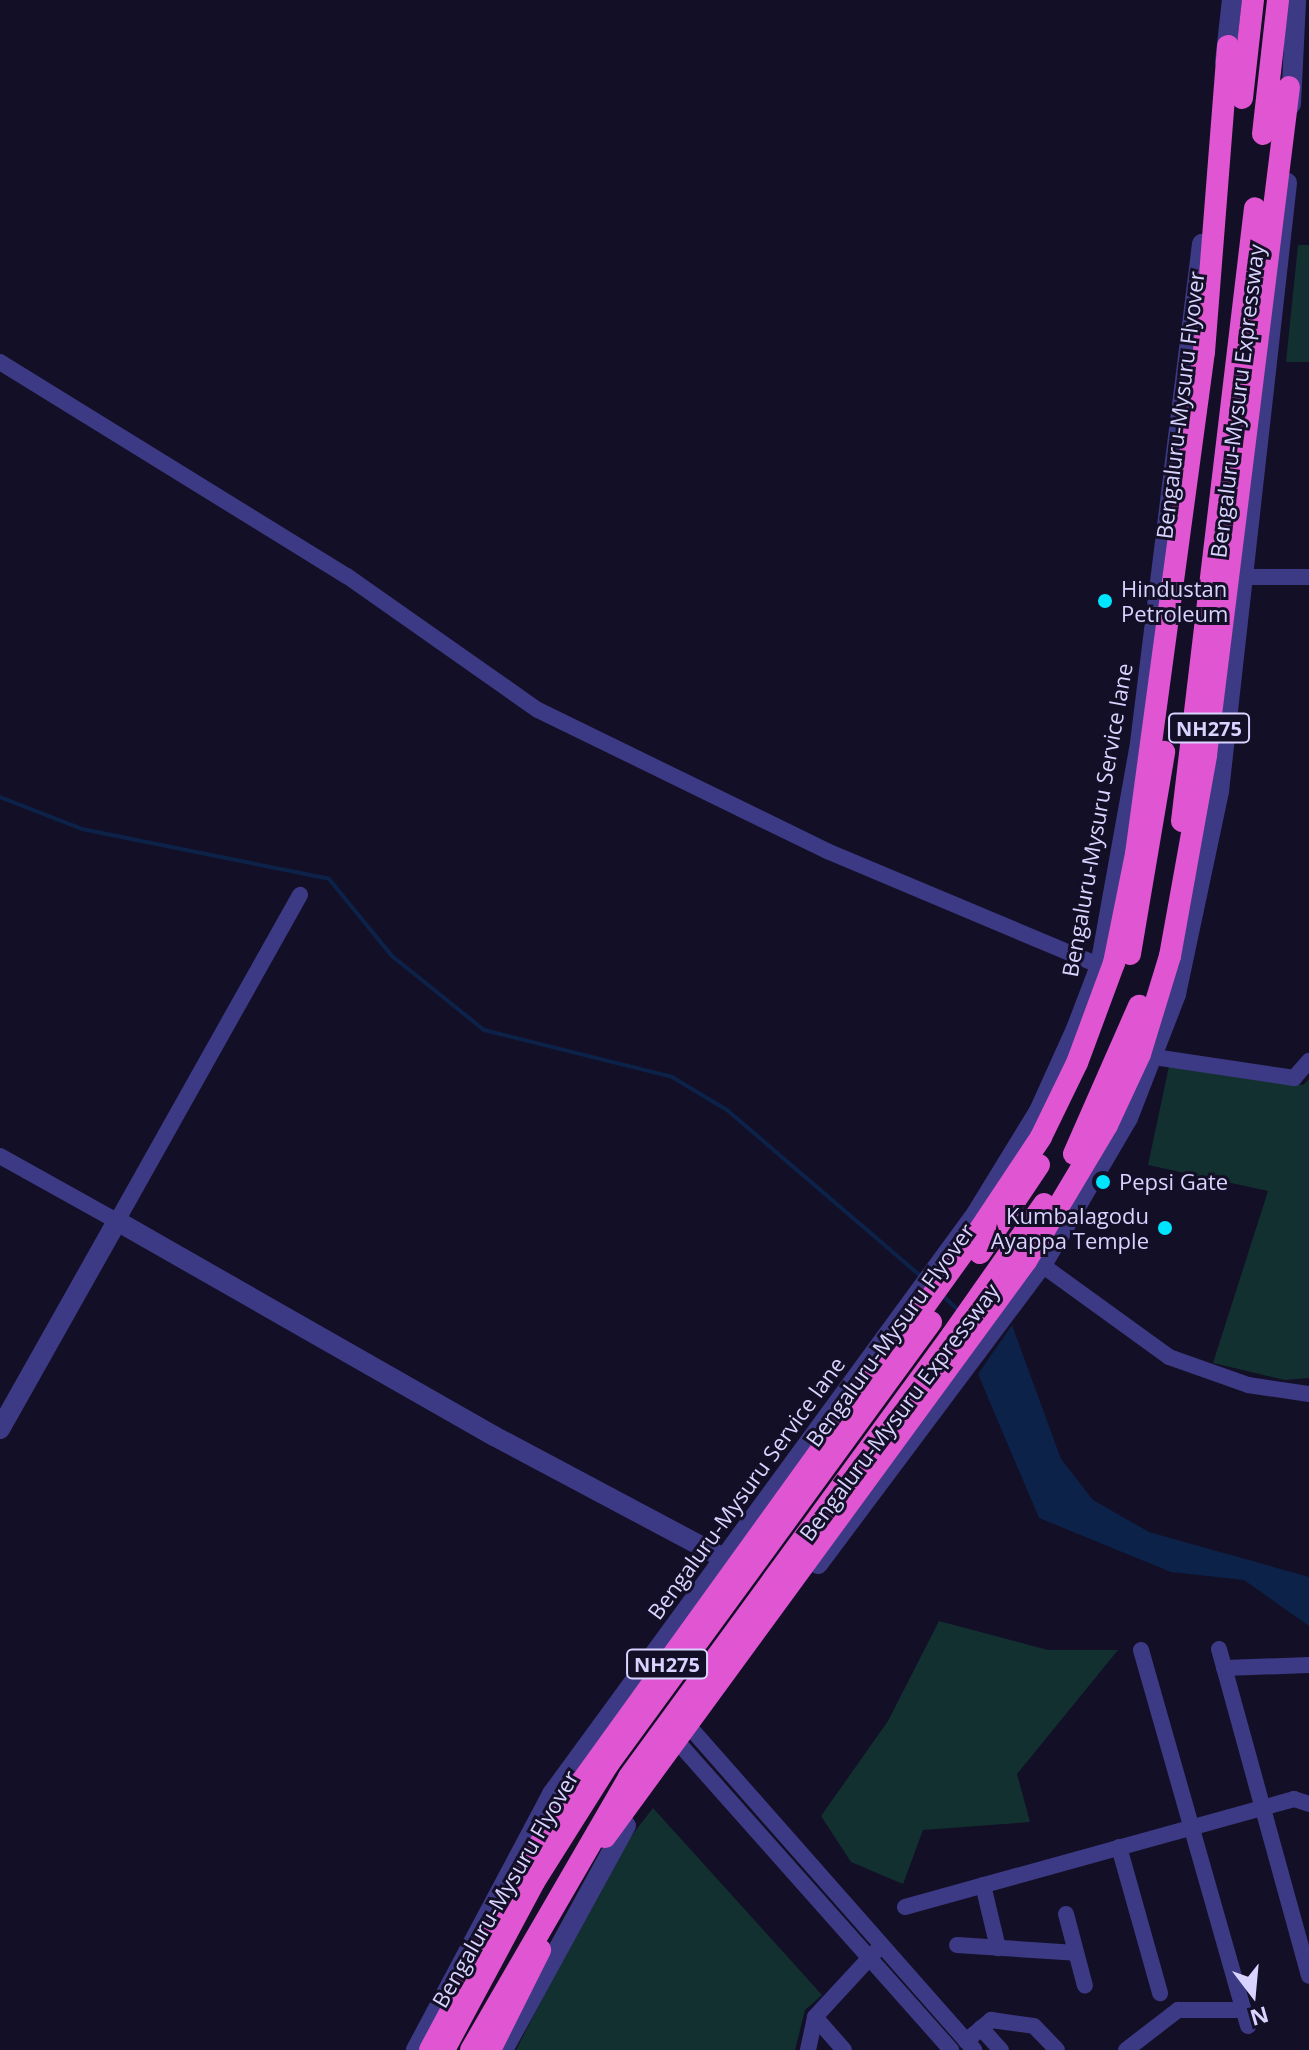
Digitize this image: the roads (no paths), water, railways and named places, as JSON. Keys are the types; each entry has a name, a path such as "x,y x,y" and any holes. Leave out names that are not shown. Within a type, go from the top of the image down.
{"highway":[{"name":"Bengaluru-Mysuru Flyover","path":"444,2050 534,1882 609,1763 1018,1200 1107,1024 1155,839 1253,0"},
{"name":"NH275","path":"976,1333 1080,1143 1130,1032 1164,919 1278,0"},
{"name":"NH275","path":"430,2050 457,1981 575,1788 732,1562 1041,1137 1106,968 1136,854 1204,352 1228,46"},
{"name":"Bengaluru-Mysuru Expressway","path":"490,2050 516,2009 581,1873 785,1598 1026,1261 1107,1125 1140,1054 1170,956 1206,755 1289,87"},
{"name":"Bengaluru-Mysuru Expressway","path":"471,2050 629,1777 976,1333"}],"street":[{"name":"NH275","path":"1228,46 1232,0"},
{"name":"Bengaluru-Mysuru Expressway","path":"976,1333 1042,1265 1101,1169 1154,1057 1178,989 1219,791 1282,256 1296,0"},
{"path":"0,362 347,576 538,710 827,851 1106,968"},
{"path":"1242,577 1309,577"},
{"path":"0,1429 300,895"},
{"path":"1154,1057 1294,1078 1309,1061"},
{"path":"0,1156 494,1436 732,1562 785,1598"},
{"path":"1042,1265 1169,1357 1248,1385 1309,1394"},
{"name":"Bengaluru-Mysuru Expressway","path":"503,2050 516,2009 606,1853 785,1598"},
{"path":"1219,1649 1309,1976"},
{"path":"1126,2050 1178,2010 1246,2018 1141,1650"},
{"path":"1224,1668 1309,1665"},
{"path":"688,1740 883,1947 970,2046 981,2028 991,2020 1034,2026 1057,2050"},
{"path":"688,1740 868,1958 951,2050"},
{"path":"905,1907 1294,1799 1309,1804"},
{"path":"1119,1847 1160,1993"},
{"path":"983,1885 998,1948"},
{"path":"1066,1914 1085,1986"},
{"path":"957,1945 1076,1953"},
{"path":"808,2050 815,2017 868,1958 883,1947"},
{"name":"NH275","path":"416,2050 457,1981"},
{"path":"457,1981 516,2009"},
{"path":"815,2017 844,2050"},
{"path":"981,2028 1001,2050"}],"water":[{"path":"1012,1325 1061,1459 1093,1500 1149,1532 1309,1577 1309,1626 1244,1580 1171,1572 1039,1518 978,1374"}],"waterway":[{"path":"0,797 82,829 329,879 392,956 484,1030 672,1077 727,1110 923,1278"},
{"path":"942,1295 959,1311"}],"place":[{"name":"Hindustan Petroleum","path":"1105,601"},
{"name":"Pepsi Gate","path":"1103,1182"},
{"name":"Kumbalagodu Ayappa Temple","path":"1165,1228"}]}
